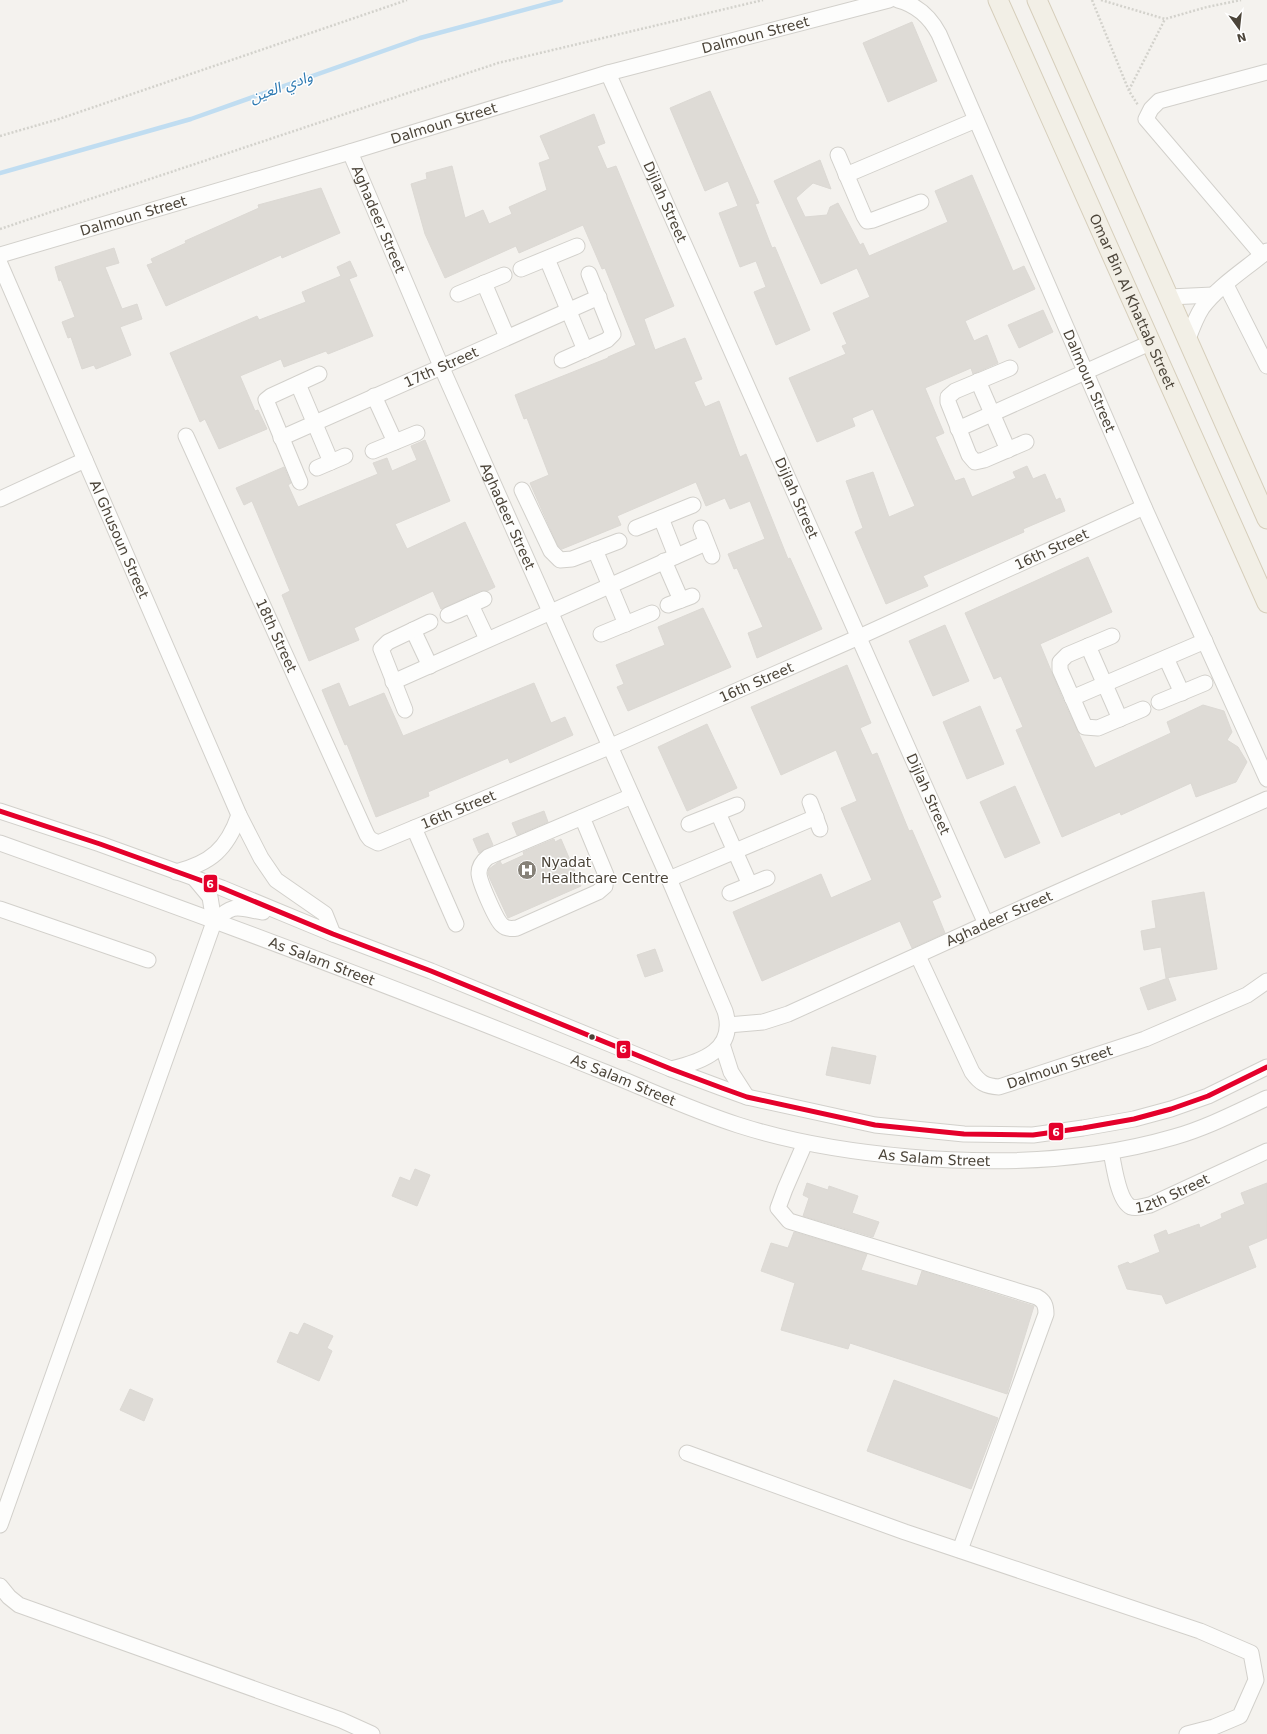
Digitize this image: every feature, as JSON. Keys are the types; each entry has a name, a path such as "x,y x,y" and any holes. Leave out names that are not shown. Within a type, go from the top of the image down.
{"main road":[{"name":"Omar Bin Al Khattab Street","path":"998,0 1152,342 1267,603"},
{"path":"1036,0 1267,519"}],"street":[{"name":"Dalmoun Street","path":"0,255 350,152 608,73 889,0"},
{"name":"Dalmoun Street","path":"898,0 908,2 932,22 1144,507 1206,641 1267,779"},
{"path":"1188,339 1202,308 1213,295 1265,253 1146,119 1151,108 1159,101 1267,72"},
{"name":"Dijlah Street","path":"608,73 986,924"},
{"path":"846,175 976,120"},
{"name":"Aghadeer Street","path":"350,152 441,366 549,612 669,879 722,1002 728,1025 763,1022 775,1019 1267,799"},
{"path":"838,155 867,221 921,202"},
{"path":"521,269 577,246"},
{"path":"547,259 585,350"},
{"name":"Al Ghusoun Street","path":"0,264 239,815 261,858 276,880 325,914 333,934"},
{"path":"562,360 608,340 613,334 589,274"},
{"path":"458,294 504,275"},
{"path":"484,283 507,338"},
{"path":"1226,285 1267,366"},
{"path":"1169,298 1213,295"},
{"name":"17th Street","path":"281,438 441,366 599,298"},
{"path":"958,429 1152,342"},
{"path":"1010,368 955,390 948,397 950,408 969,455 975,462 984,460 1026,442"},
{"path":"300,482 266,400 271,396 319,374"},
{"path":"978,381 1008,450"},
{"path":"298,384 331,462"},
{"path":"374,396 395,442"},
{"path":"373,451 417,433"},
{"name":"18th Street","path":"186,436 367,834"},
{"path":"317,468 345,456"},
{"path":"0,499 85,460"},
{"path":"522,490 554,556 566,561 619,541"},
{"path":"636,528 692,506"},
{"name":"16th Street","path":"367,834 370,839 378,843 609,747 859,637 1144,507"},
{"path":"661,518 680,600"},
{"path":"393,682 670,558 709,550 701,528"},
{"path":"595,550 626,624"},
{"path":"448,615 484,599"},
{"path":"471,605 487,639"},
{"path":"601,634 652,614"},
{"path":"405,710 381,649 388,642 430,622"},
{"path":"413,630 430,666"},
{"path":"1112,636 1067,655 1060,662 1060,670 1082,723 1089,729 1098,728 1143,710"},
{"path":"1072,698 1206,641"},
{"path":"1088,646 1120,719"},
{"path":"1166,658 1182,693"},
{"path":"1159,702 1206,683"},
{"path":"582,817 606,875 605,886 598,892 517,928 508,928 500,924 480,878 480,868 484,860 582,817 632,796"},
{"path":"669,879 735,851 818,823 810,802"},
{"path":"688,824 737,805"},
{"name":"As Salam Street","path":"0,811 194,878 333,934 431,971 671,1069 747,1097 875,1125 964,1134 1032,1135 1134,1119 1171,1109 1208,1096 1267,1067"},
{"path":"718,813 750,885"},
{"path":"176,872 194,868 210,859 223,847 233,832 239,815"},
{"path":"414,828 456,924"},
{"name":"As Salam Street","path":"0,843 364,977 604,1072 685,1106 737,1125 805,1143 873,1154 955,1161 1032,1162 1111,1152 1178,1136 1216,1122 1267,1098"},
{"path":"194,878 210,897 214,922"},
{"path":"730,893 767,878"},
{"path":"0,1525 6,1488 214,922 228,909 238,907 267,913 279,912"},
{"path":"0,909 148,960"},
{"name":"Dalmoun Street","path":"918,956 972,1072 978,1081 986,1086 999,1087 1145,1039 1247,995 1267,981"},
{"path":"671,1069 694,1064 705,1059 722,1044 728,1025"},
{"path":"722,1044 731,1072 747,1097"},
{"path":"805,1143 778,1208 789,1221 1036,1297 1043,1301 1046,1306 1046,1314 960,1550"},
{"name":"12th Street","path":"1111,1152 1120,1192 1126,1203 1137,1208 1150,1205 1267,1151"},
{"path":"687,1453 960,1550 1200,1631 1251,1653 1256,1680 1240,1716 1214,1727 1187,1734"},
{"path":"0,1586 9,1597 20,1605 341,1720 372,1734"}],"path":[{"path":"0,136 66,117 407,0"},
{"path":"0,229 498,63 763,0"},
{"path":"1092,0 1129,91 1146,119"},
{"path":"1101,0 1165,19 1207,7 1241,0"},
{"path":"1129,91 1165,19"}],"building":[{"path":"912,22 937,81 888,102 863,43"},
{"path":"710,91 759,203 755,204 772,248 775,247 810,330 776,345 754,292 766,287 756,261 740,267 719,213 738,206 728,181 705,191 670,108"},
{"path":"594,114 605,143 597,146 607,169 616,166 674,306 644,319 655,350 685,338 702,379 694,382 705,407 719,401 740,457 746,454 788,559 790,558 822,629 757,658 748,633 763,627 737,568 734,569 728,554 765,539 750,501 730,509 725,498 706,506 696,482 617,516 621,525 562,549 558,546 530,483 549,475 527,418 524,419 515,395 608,358 636,345 605,268 602,269 583,225 519,253 516,246 445,278 425,234 411,184 427,179 426,173 452,166 465,218 483,210 489,224 512,214 509,207 547,190 539,163 550,159 540,136"},
{"path":"820,160 831,189 813,183 796,198 805,217 827,215 830,207 838,203 860,245 863,243 869,256 948,222 935,191 972,175 1013,271 1024,266 1035,289 965,321 974,341 987,335 998,363 973,374 971,368 925,388 944,433 935,437 955,481 964,478 972,497 1016,478 1013,472 1027,466 1033,479 1045,474 1056,500 1060,498 1065,511 1023,529 1024,532 923,576 928,586 886,604 855,532 863,528 846,481 873,472 889,517 915,506 873,409 852,418 855,426 817,442 789,378 846,354 842,346 847,344 833,313 870,297 857,268 821,284 774,181"},
{"path":"321,188 340,233 282,258 281,255 166,306 147,265 153,263 151,259 186,243 185,241 259,208 258,205"},
{"path":"114,248 119,263 105,267 122,309 137,304 142,319 120,327 131,355 96,369 94,365 82,369 71,337 68,338 62,322 75,317 61,280 59,281 55,267"},
{"path":"350,261 357,276 349,279 373,336 328,354 326,351 284,367 281,359 240,376 255,411 258,410 267,429 219,449 205,419 200,422 170,353 257,316 259,320 306,302 302,292 341,276 337,267"},
{"path":"1043,310 1053,332 1019,348 1008,325"},
{"path":"425,440 450,501 395,524 407,549 465,522 495,587 487,591 480,591 441,609 433,591 354,628 359,640 309,661 282,595 290,591 252,501 244,505 236,488 284,467 291,483 288,485 298,507 378,474 373,463 387,458 392,471 417,460 411,446"},
{"path":"1088,557 1112,612 1040,644 1064,702 1095,768 1171,733 1167,722 1203,705 1224,711 1232,732 1227,740 1238,747 1247,762 1236,782 1196,797 1191,783 1121,815 1120,812 1062,837 1016,730 1023,727 1001,676 994,679 965,613"},
{"path":"703,608 731,667 628,711 617,687 624,684 616,665 665,645 658,627"},
{"path":"945,625 969,681 933,696 909,641"},
{"path":"847,665 871,723 860,728 872,755 877,753 909,831 912,830 941,897 932,901 945,933 912,948 900,921 762,981 733,912 821,874 831,898 872,880 841,808 857,801 836,750 781,775 751,707"},
{"path":"339,683 349,707 384,693 403,736 534,683 551,723 565,717 573,735 510,763 508,758 428,792 429,796 376,817 347,744 345,745 322,690"},
{"path":"980,706 1004,764 967,779 943,722"},
{"path":"707,724 737,788 687,811 658,747"},
{"path":"1015,786 1040,843 1005,858 980,802"},
{"path":"544,811 548,822 517,835 512,823"},
{"path":"488,833 493,845 479,853 473,839"},
{"path":"554,839 555,842 561,839 581,886 508,918 490,879 488,873 489,869 500,861 502,865 524,855 523,852"},
{"path":"1204,892 1217,969 1166,978 1161,947 1144,950 1141,931 1156,928 1152,901"},
{"path":"655,949 663,971 645,977 637,955"},
{"path":"1168,978 1176,1000 1148,1010 1140,988"},
{"path":"832,1047 876,1056 870,1084 826,1075"},
{"path":"415,1169 430,1175 417,1206 392,1196 400,1177 410,1181"},
{"path":"807,1183 828,1190 829,1186 858,1196 852,1213 879,1222 873,1237 803,1216 809,1198 803,1195"},
{"path":"1267,1183 1267,1238 1248,1246 1256,1267 1166,1304 1162,1295 1127,1289 1118,1266 1128,1262 1130,1264 1160,1252 1154,1235 1166,1230 1168,1235 1199,1224 1200,1228 1222,1218 1221,1214 1245,1204 1241,1193"},
{"path":"794,1232 867,1254 861,1270 917,1286 922,1271 1034,1306 1007,1394 850,1343 848,1349 781,1330 795,1283 761,1271 771,1243 788,1248"},
{"path":"304,1323 333,1336 327,1348 332,1351 319,1381 277,1362 290,1332 298,1335"},
{"path":"894,1380 998,1418 971,1489 867,1451"},
{"path":"130,1389 153,1399 144,1421 120,1410"}],"waterway":[{"name":"وادي العين","path":"0,173 191,119 420,38 561,0"}],"transit line":[{"name":"6","path":"0,811 100,844 222,888 671,1069 747,1097 875,1125 964,1134 1033,1135 1083,1128 1134,1119 1171,1109 1208,1096 1267,1067"}],"place":[{"name":"Nyadat Healthcare Centre","path":"527,870"}]}
